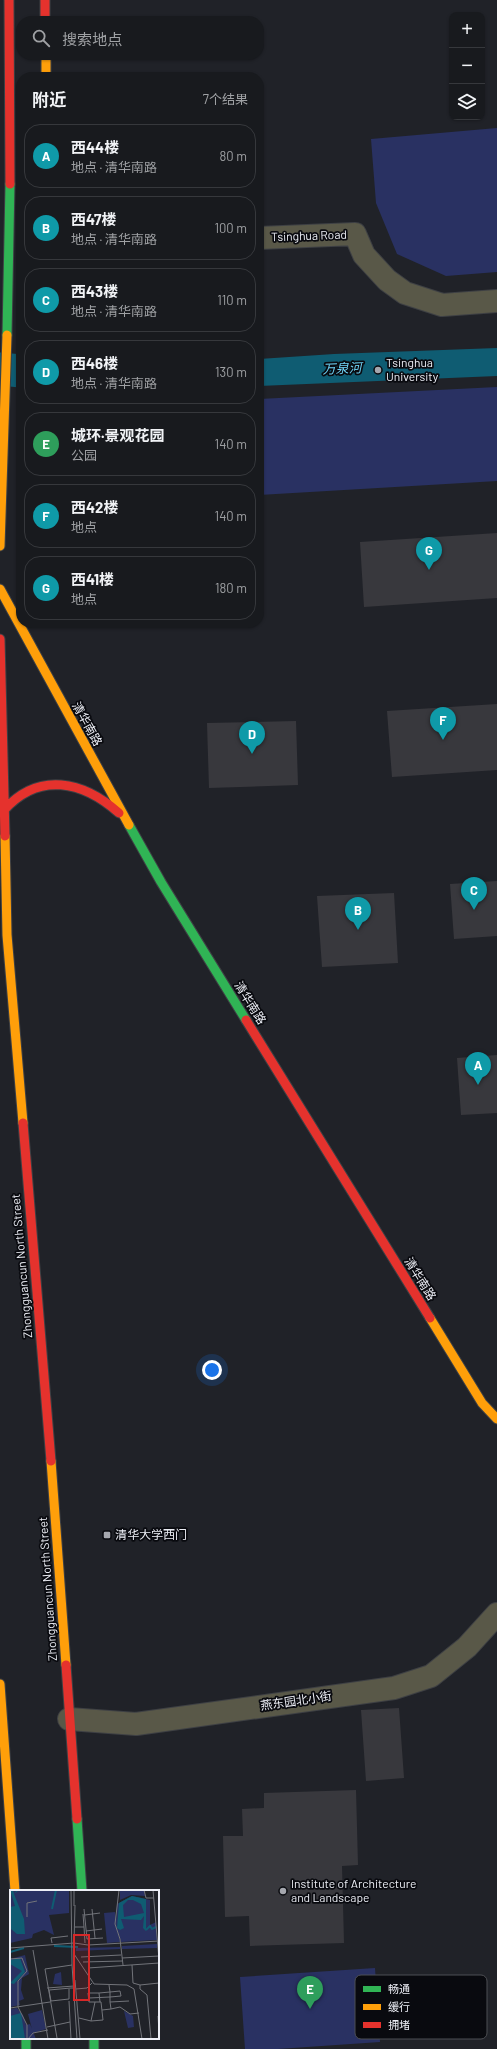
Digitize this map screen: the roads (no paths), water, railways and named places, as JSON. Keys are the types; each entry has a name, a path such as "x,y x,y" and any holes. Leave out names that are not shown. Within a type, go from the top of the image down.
{"main road":[{"path":"0,546 10,249 9,0"},
{"path":"45,0 45,16"},
{"path":"46,60 46,72"},
{"path":"10,249 16,228"},
{"name":"清华南路","path":"0,589 16,618"},
{"name":"清华南路","path":"21,628 161,882 478,1396 497,1419"},
{"name":"Zhongguancun North Street","path":"0,639 7,935 53,1478 82,1890"},
{"path":"4,810 11,800 28,789 49,783 74,787 107,801 129,824"},
{"path":"0,1684 15,1890"}],"street":[{"name":"Tsinghua Road","path":"264,238 355,234 364,255 387,280 405,293 442,304 497,301"},
{"name":"燕东园北小街","path":"69,1719 136,1724 394,1688 431,1676 467,1647 497,1614"}],"water":[{"path":"497,348 497,376 264,386 264,359 334,354"}],"waterway":[{"name":"万泉河","path":"0,369 16,371"}],"place":[{"name":"Tsinghua University","path":"378,370"},
{"name":"西41楼","path":"429,570"},
{"name":"西42楼","path":"443,740"},
{"name":"西46楼","path":"252,754"},
{"name":"西43楼","path":"474,910"},
{"name":"西47楼","path":"358,930"},
{"name":"西44楼","path":"478,1085"},
{"name":"清华大学西门","path":"107,1535"},
{"name":"Institute of Architecture and Landscape","path":"283,1891"},
{"name":"城环·景观花园","path":"310,2009"}]}
